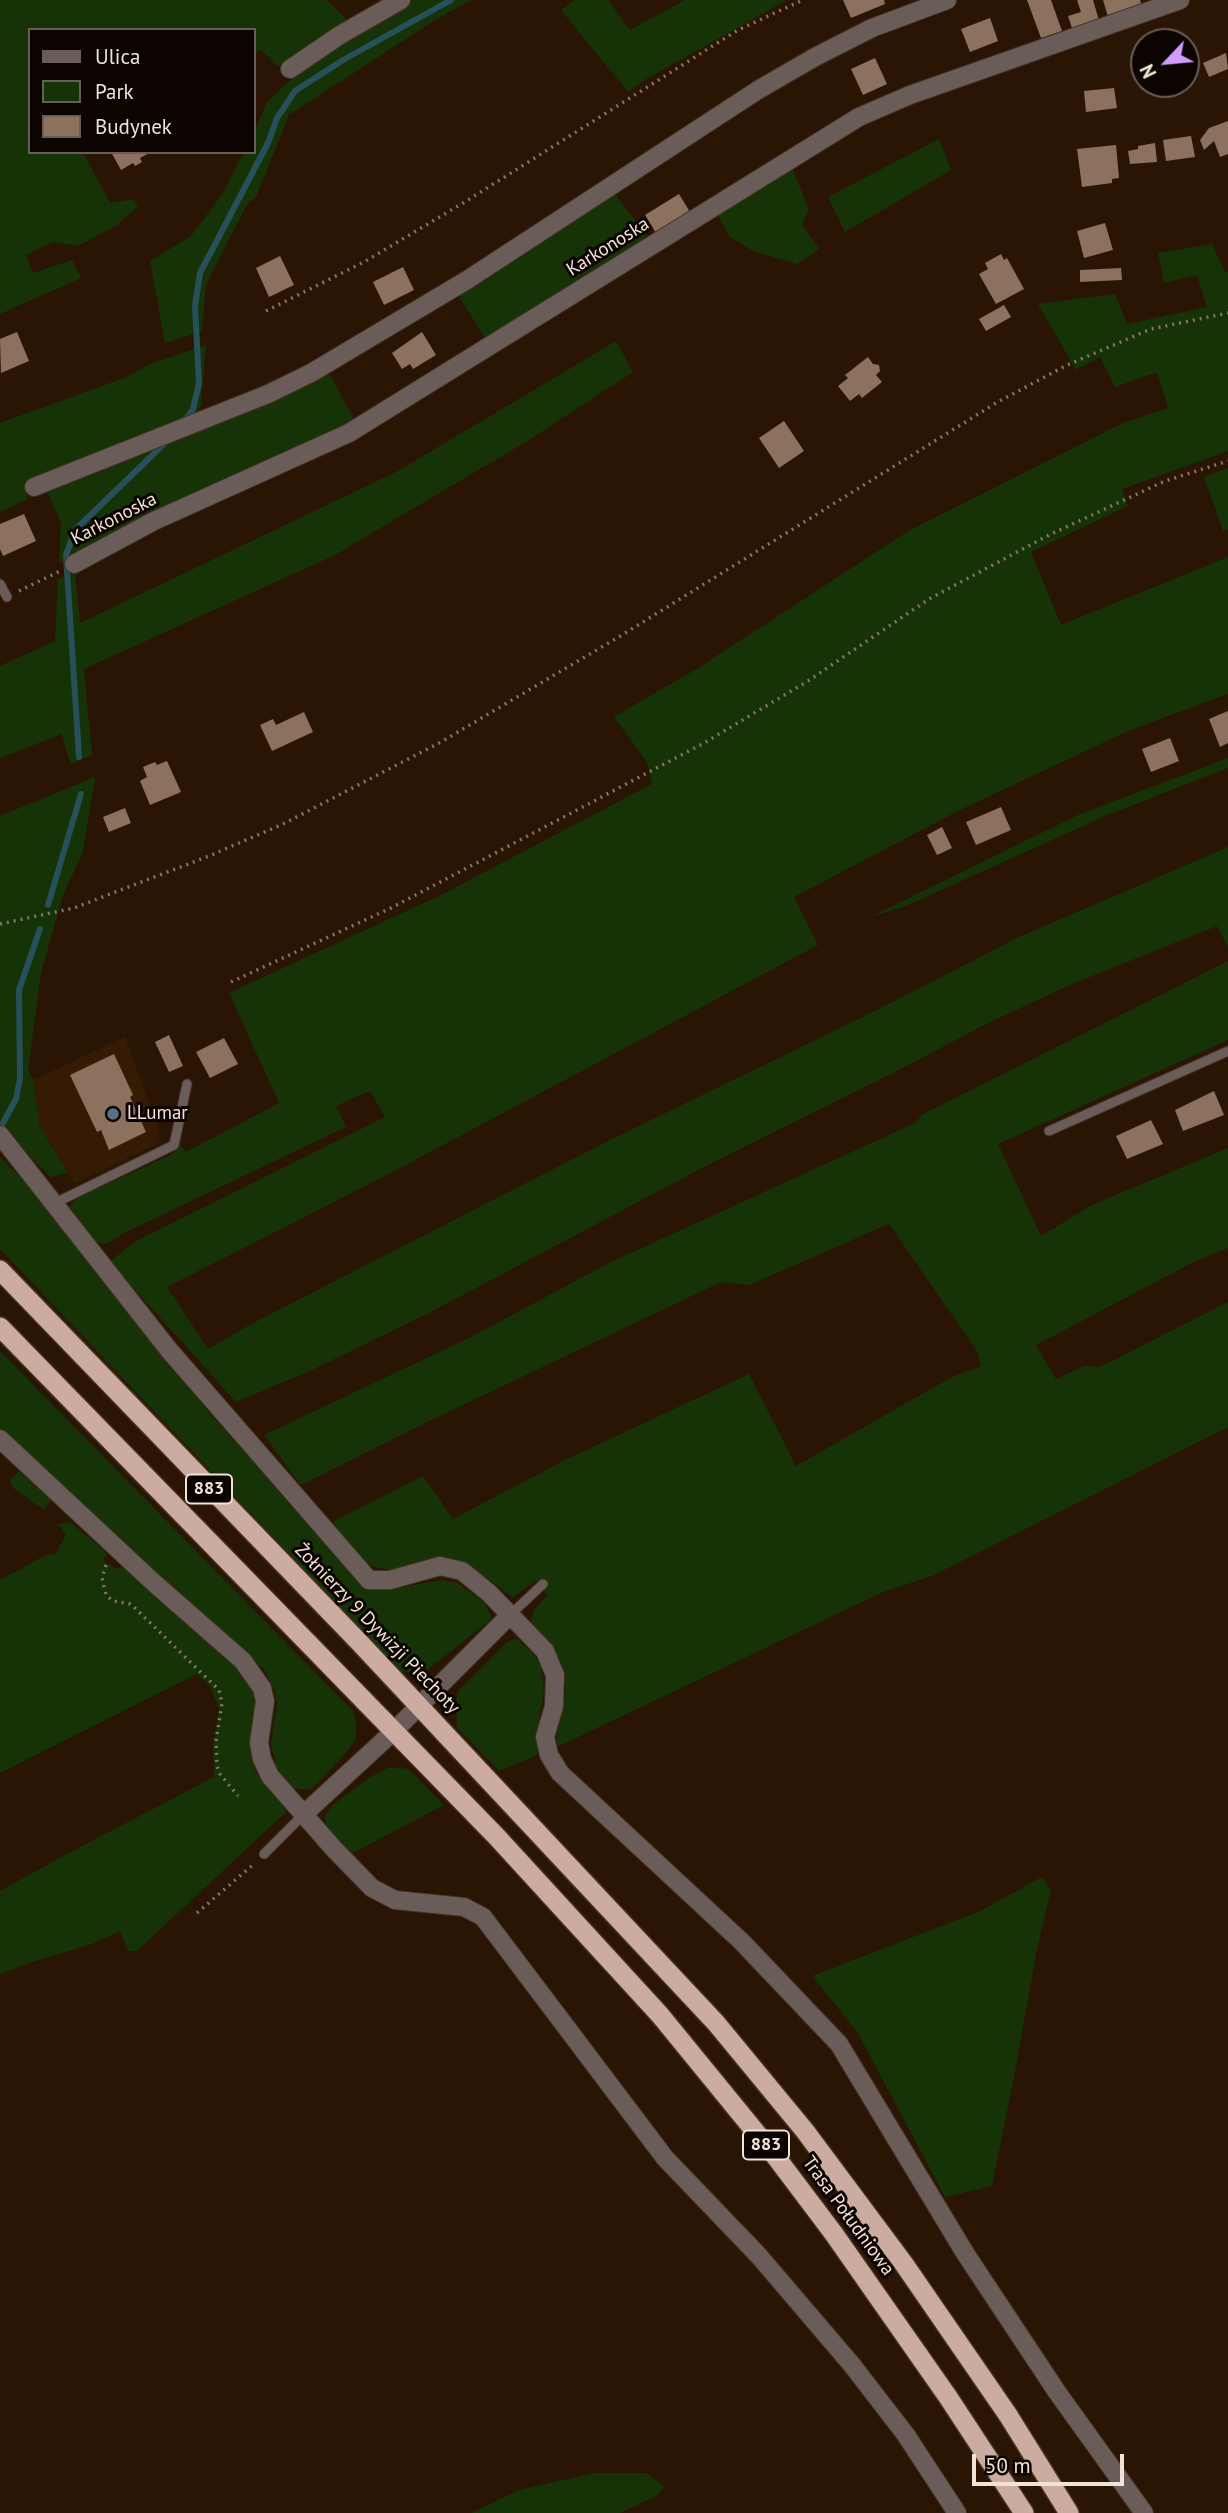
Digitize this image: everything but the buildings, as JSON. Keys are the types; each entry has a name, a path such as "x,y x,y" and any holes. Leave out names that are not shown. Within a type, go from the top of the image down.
{"highway":[{"name":"Żołnierzy 9 Dywizji Piechoty","path":"0,1270 419,1706 716,2023"},
{"name":"883","path":"0,1326 394,1731"},
{"name":"Trasa Południowa","path":"394,1731 660,2015 776,2157 888,2310 1024,2513"},
{"name":"Trasa Południowa","path":"716,2023 805,2131 904,2264 1008,2415 1069,2513"}],"street":[{"path":"290,69 340,35 401,0"},
{"path":"34,487 268,394 311,373 467,280 746,97 872,28 947,0"},
{"name":"Karkonoska","path":"74,564 153,521 349,433 859,117 922,90 1180,0"},
{"path":"0,1135 169,1350 369,1580 390,1580 440,1566 463,1571 489,1593 545,1651 555,1675 554,1706 545,1737 549,1755 560,1773 742,1942 839,2044 965,2252 1057,2392 1144,2513"},
{"path":"0,1439 117,1549 243,1661 262,1688 265,1701 259,1744 270,1776 372,1888 395,1900 464,1907 483,1917 665,2158 759,2256 852,2365 906,2435 957,2513"},
{"path":"304,1814 394,1731 510,1615"}],"lane":[{"path":"0,584 7,597"},
{"path":"1049,1131 1228,1051"},
{"path":"55,1203 174,1145 187,1084"},
{"path":"510,1615 543,1584"},
{"path":"264,1854 304,1814"}],"path":[{"path":"266,311 364,262 468,200 738,30 803,0"},
{"path":"0,924 75,908 283,824 452,736 622,635 1008,396 1067,365 1151,329 1228,313"},
{"path":"231,982 391,908 704,743 808,681 929,600 1049,536 1165,481 1228,461"},
{"path":"7,597 48,578"},
{"path":"117,1549 103,1570 102,1586 106,1595 113,1601 130,1604 136,1609 219,1690 222,1703 215,1758 220,1774 238,1796"},
{"path":"197,1913 264,1854"}],"shaded area":[{"path":"125,1037 159,1130 160,1142 75,1184 40,1127 33,1080"}],"green space":[{"path":"0,0 327,0 347,20 305,51 278,66 261,50 256,53 256,28 28,28 28,154 84,154 110,203 133,199 138,206 117,225 78,246 53,242 26,255 33,273 72,260 81,278 0,314"},
{"path":"414,0 471,0 435,20 289,115 256,197 246,206 206,284 202,331 165,343 150,261 191,236 223,193 243,154 256,154 256,128 267,102 300,71"},
{"path":"575,0 608,0 630,30 685,0 787,0 648,78 628,92 561,10"},
{"path":"939,139 951,170 845,232 828,197"},
{"path":"792,167 809,210 802,224 819,249 797,264 753,251 729,236 718,215"},
{"path":"614,193 649,238 485,338 458,295"},
{"path":"1212,244 1225,272 1228,272 1228,451 1122,489 1128,506 1031,552 1061,625 1228,557 1228,694 1128,731 960,810 794,897 818,945 387,1175 167,1287 208,1349 255,1322 612,1139 871,1013 1019,937 1228,847 1228,947 1217,926 1072,984 986,1024 704,1167 429,1313 312,1370 236,1402 110,1262 134,1242 385,1117 370,1091 336,1106 346,1127 106,1244 93,1241 70,1207 78,1197 171,1155 180,1145 186,1152 279,1103 229,993 439,896 652,784 647,762 614,717 698,668 910,530 1125,422 1168,408 1157,372 1115,387 1100,357 1076,370 1038,304 1115,294 1127,324 1207,307 1197,275 1164,283 1158,253"},
{"path":"616,341 633,372 529,440 335,555 84,669 92,755 70,764 62,734 0,758 0,666 55,641 58,579 75,573 80,623 398,471"},
{"path":"206,345 201,405 195,417 24,484 28,499 0,512 0,423"},
{"path":"329,373 355,421 59,563 61,523 47,491"},
{"path":"1228,468 1228,529 1223,531 1204,477"},
{"path":"1228,758 1228,768 1105,816 904,907 870,917 1078,815"},
{"path":"95,777 83,852 63,895 41,973 28,1070 33,1080 40,1127 68,1173 50,1177 0,1125 0,816"},
{"path":"1228,961 1228,1040 998,1144 1041,1236 1092,1205 1228,1148 1228,1248 1192,1263 1036,1345 1056,1379 1084,1366 1100,1367 1228,1302 1228,1427 932,1576 883,1592 557,1747 557,1733 566,1691 562,1665 547,1641 530,1623 534,1610 547,1595 536,1580 513,1598 457,1561 432,1559 405,1569 390,1570 371,1566 356,1553 332,1522 423,1476 453,1519 565,1460 749,1374 796,1466 952,1377 981,1366 977,1351 889,1224 749,1285 721,1282 301,1485 264,1435 473,1336 609,1263 915,1123 923,1114"},
{"path":"0,1157 28,1184 209,1412 361,1585 383,1590 443,1580 456,1582 484,1602 492,1618 426,1671 401,1671 0,1249"},
{"path":"0,1351 353,1711 356,1739 311,1790 292,1788 277,1770 271,1743 277,1703 274,1689 264,1669 251,1661 203,1614 118,1541 0,1431"},
{"path":"19,1471 51,1500 44,1510 13,1488 10,1480"},
{"path":"70,1522 107,1553 103,1561 117,1569 124,1565 247,1678 256,1690 259,1710 253,1751 255,1771 282,1801 286,1812 137,1951 128,1951 120,1931 92,1944 0,1974 0,1891 214,1777 213,1745 219,1710 211,1687 197,1674 0,1773 0,1580 46,1555 55,1554 66,1535 58,1524"},
{"path":"516,1638 541,1666 544,1691 537,1734 537,1755 499,1771 457,1728 456,1702 458,1691 507,1642"},
{"path":"390,1767 409,1769 444,1805 349,1855 326,1827 325,1816 332,1805 372,1776"},
{"path":"1042,1877 1051,1890 1037,1949 992,2186 945,2197 858,2033 812,1976 978,1912"},
{"path":"594,2473 646,2473 664,2486 658,2495 620,2513 471,2513 519,2490"}],"waterway":[{"path":"182,424 193,409 199,383 195,306 200,273 268,143 277,118 295,91 343,60 451,0"},
{"path":"79,757 66,555 75,530 168,440"},
{"path":"48,905 81,794"},
{"path":"3,1123 16,1099 20,1078 19,990 40,929"}],"place":[{"name":"LLumar","path":"113,1114"}]}
